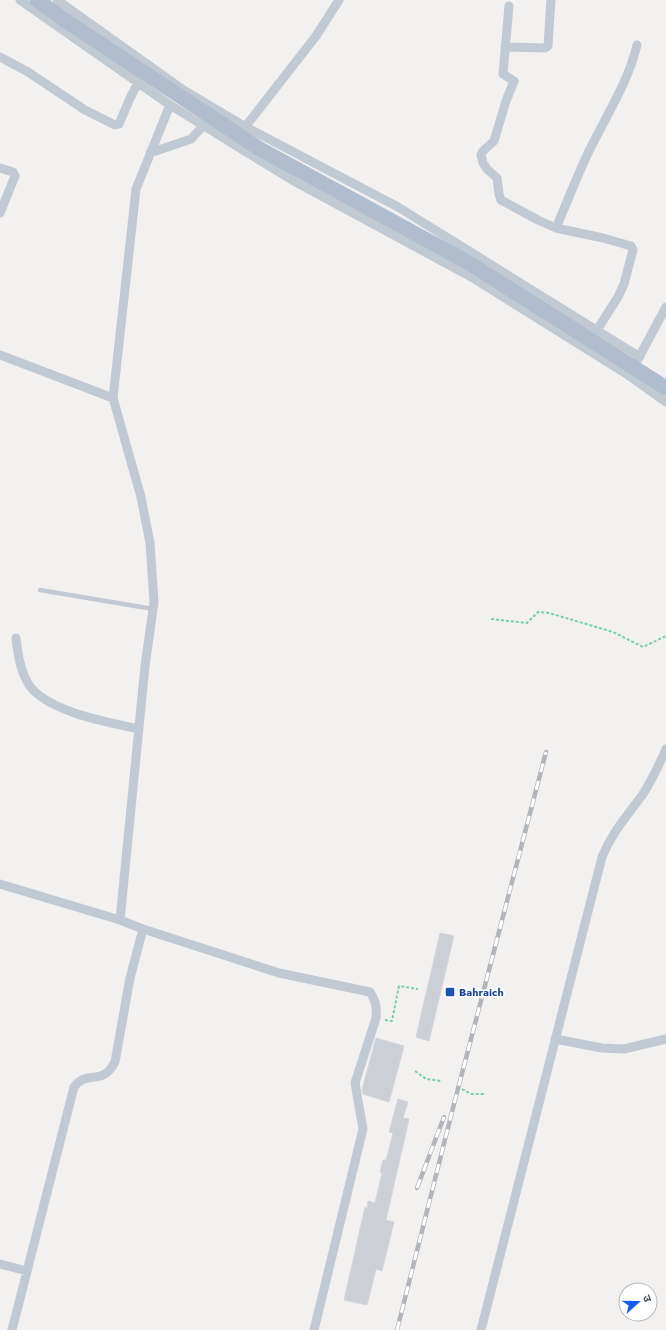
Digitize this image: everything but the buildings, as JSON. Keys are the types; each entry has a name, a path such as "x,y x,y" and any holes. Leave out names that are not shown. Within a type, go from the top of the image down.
{"main road":[{"path":"37,0 66,21 260,149 469,263 666,388"}],"street":[{"path":"20,0 138,83 203,126 292,180 473,278 628,375 666,402"},
{"path":"57,0 182,89 246,127 398,207 640,357"},
{"path":"230,142 246,127 316,36 339,0"},
{"path":"505,47 546,48 548,46 551,0"},
{"path":"509,6 503,74 514,81 506,101 494,141 483,151 481,156 486,169 497,178 501,200 556,228 603,238 631,246 633,250 621,290 598,330"},
{"path":"556,228 589,151 627,75 634,58 637,45"},
{"path":"0,57 28,72 85,110 115,125 119,124 138,83"},
{"path":"120,920 145,666 154,602 150,543 141,497 113,398 136,189 170,105"},
{"path":"150,153 191,140 203,126"},
{"path":"0,168 13,172 15,176 0,213"},
{"path":"628,375 640,357 666,307"},
{"path":"0,355 113,398"},
{"path":"16,638 18,658 24,675 30,686 42,696 56,705 76,712 139,729"},
{"path":"481,1330 586,916 605,850 614,832 643,793 659,767 666,750"},
{"path":"0,884 120,920 143,929 279,973 370,992 374,998 377,1008 376,1018 356,1083 363,1129 314,1330"},
{"path":"12,1330 74,1086 82,1078 100,1077 107,1074 112,1070 116,1062 130,978 143,929"},
{"path":"556,1039 602,1048 624,1049 666,1039"},
{"path":"0,1264 27,1271"}],"lane":[{"path":"40,590 153,609"}],"path":[{"path":"491,619 527,623 538,612 549,613 613,632 643,647 666,636"},
{"path":"376,1018 392,1021 399,986 418,989"},
{"path":"415,1071 426,1079 441,1081"},
{"path":"462,1089 471,1094 486,1094"}],"railway":[{"path":"397,1330 454,1104 546,752"},
{"path":"417,1188 444,1117"}],"place":[{"name":"Bahraich","path":"450,992"}]}
